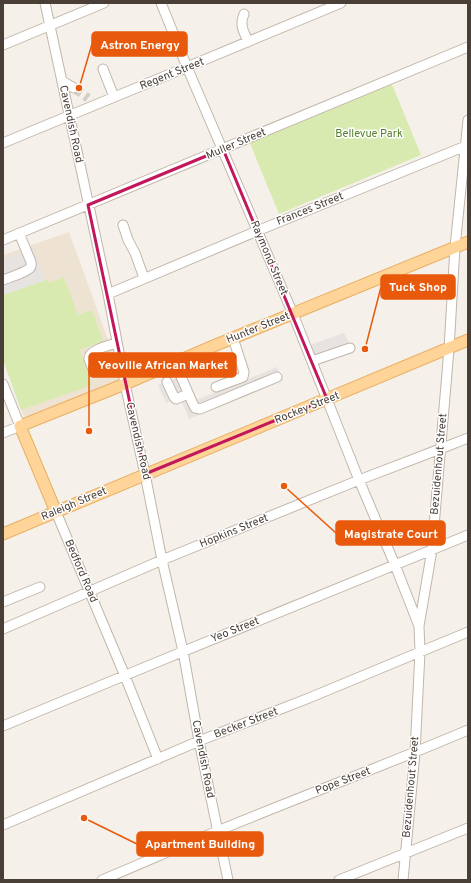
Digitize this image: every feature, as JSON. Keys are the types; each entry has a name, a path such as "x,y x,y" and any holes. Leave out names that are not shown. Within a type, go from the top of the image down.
{"main road":[{"name":"Hunter Street","path":"20,426 468,242"},
{"name":"Rockey Street","path":"145,474 468,340"},
{"name":"Bedford Road","path":"20,426 56,512"},
{"name":"Raleigh Street","path":"3,534 145,474"}],"street":[{"name":"Cavendish Road","path":"45,3 108,294 125,384 162,560 183,652 228,880"},
{"name":"Raymond Street","path":"161,3 312,361 419,626"},
{"name":"Regent Street","path":"3,143 341,3"},
{"path":"3,45 98,4"},
{"path":"244,14 241,24 248,42"},
{"name":"Muller Street","path":"3,240 468,47"},
{"path":"102,71 112,98"},
{"path":"62,81 74,88"},
{"path":"88,98 98,104"},
{"name":"Bezuidenhout Street","path":"402,880 415,753 420,652 419,626 432,550 456,247 467,145 468,120"},
{"name":"Frances Street","path":"108,294 467,145"},
{"path":"123,226 144,278"},
{"path":"3,280 30,268 31,262 19,233"},
{"path":"216,387 243,377 244,372 233,338"},
{"path":"94,372 89,359 91,354 117,343"},
{"path":"312,361 350,348"},
{"path":"175,363 195,408 200,409 277,377"},
{"path":"167,382 174,397 176,398 188,394"},
{"name":"Bedford Road","path":"3,384 20,426"},
{"name":"Hunter Street","path":"3,433 20,426"},
{"name":"Hopkins Street","path":"3,629 162,560 359,480 468,438"},
{"name":"Bedford Road","path":"56,512 158,759"},
{"name":"Yeo Street","path":"3,726 468,535"},
{"path":"3,602 40,587"},
{"name":"Becker Street","path":"3,825 200,741 468,632"},
{"name":"Pope Street","path":"102,880 218,831 415,753 468,730"},
{"path":"339,880 468,828"}],"highlighted area":[{"path":"223,149 327,399 145,474 88,205"}],"shaded area":[{"path":"69,232 123,381 24,417 3,359 3,255"},
{"path":"33,247 46,280 3,295 3,259"},
{"path":"344,333 352,350 316,362 310,345"},
{"path":"277,367 283,381 189,419 180,397 166,403 158,385 184,375 194,401"}],"green space":[{"name":"Bellevue Park","path":"391,82 421,155 279,214 249,141"},
{"path":"64,277 78,315 92,310 103,341 80,350 92,385 21,410 3,360 3,295 48,279 49,283"}],"tunnel":[{"path":"74,88 88,98"}],"place":[{"name":"Astron Energy","path":"79,88"},
{"name":"Tuck Shop","path":"365,349"},
{"name":"Yeoville African Market","path":"89,431"},
{"name":"Magistrate Court","path":"284,486"},
{"name":"Apartment Building","path":"84,818"}]}
